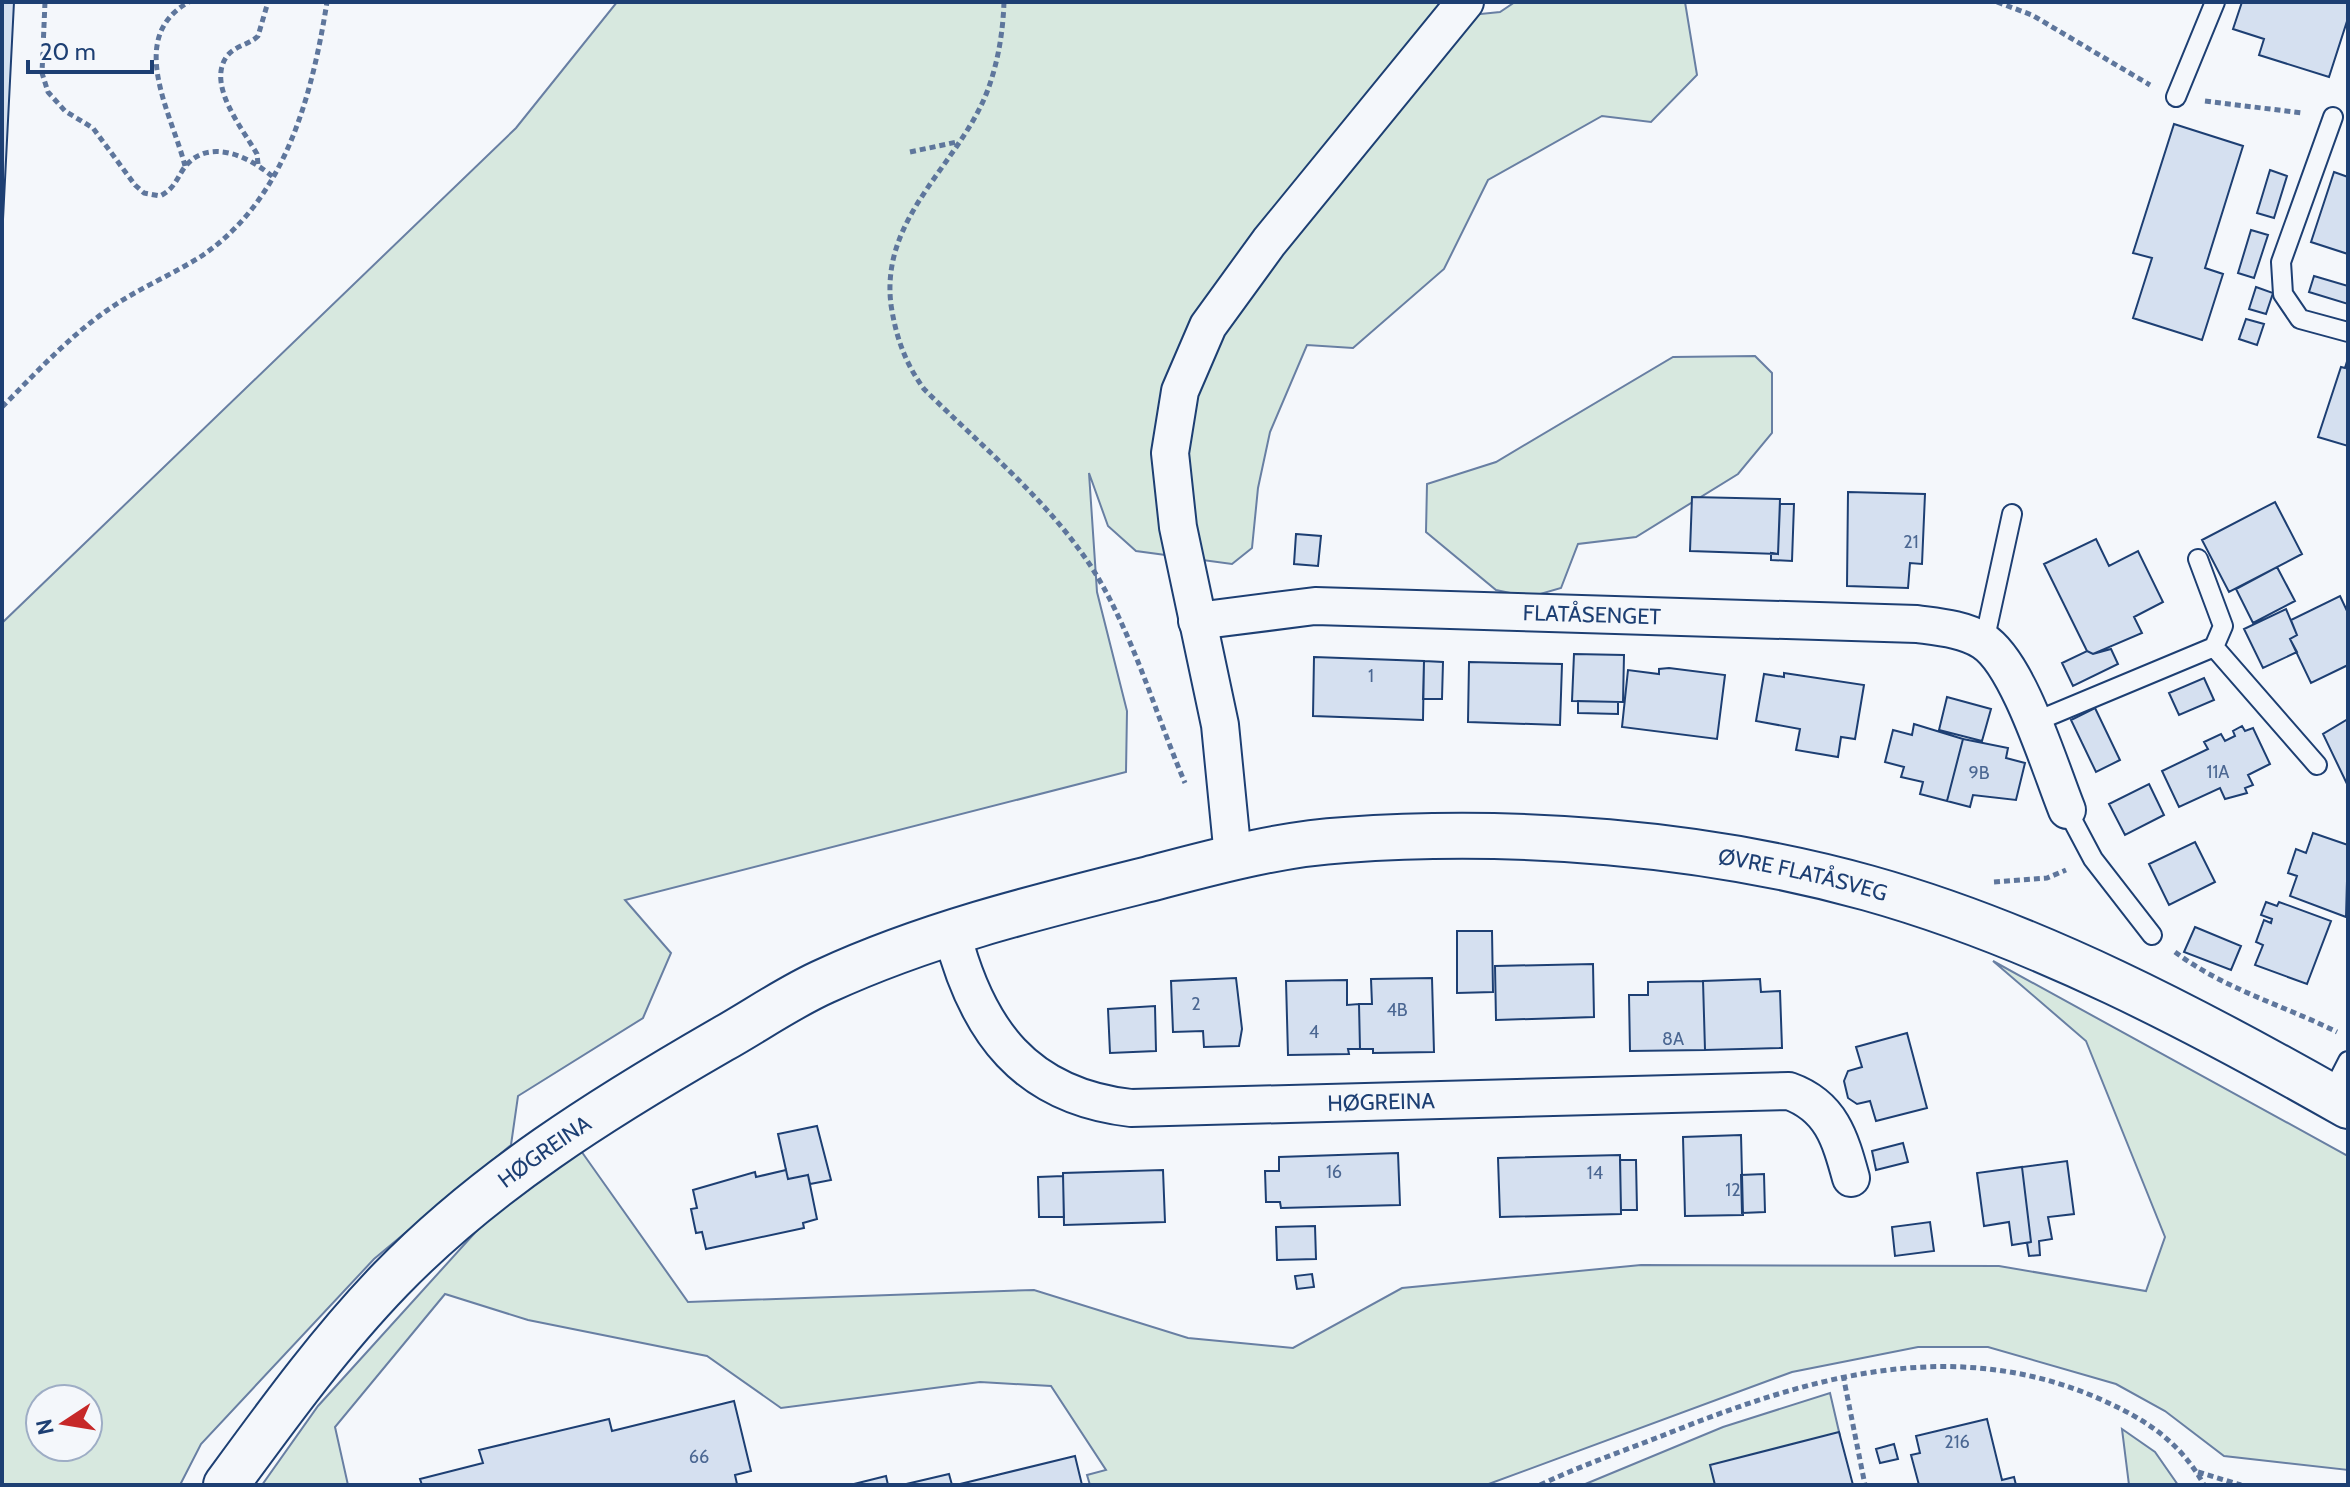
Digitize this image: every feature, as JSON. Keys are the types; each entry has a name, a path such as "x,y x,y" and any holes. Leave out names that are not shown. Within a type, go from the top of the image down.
{"street":[{"path":"1233,857 1220,725 1178,527 1170,453 1180,391 1208,326 1269,242 1465,2"},
{"name":"FLATÅSENGET","path":"1197,621 1315,606 1917,624 1955,630 1984,642 2010,671 2067,810"},
{"name":"ØVRE FLATÅSVEG","path":"1233,857 1340,840 1526,834 1747,861 1865,887 1985,925 2342,1087"},
{"name":"HØGREINA","path":"226,1485 294,1391 392,1278 500,1183 617,1100 823,981 1015,912 1233,857"},
{"name":"HØGREINA","path":"952,933 963,975 983,1014 1013,1054 1047,1083 1071,1096 1092,1102 1131,1108 1789,1091 1809,1098 1828,1115 1840,1136 1851,1178"}],"lane":[{"path":"2176,97 2215,2"},
{"path":"2333,117 2281,262 2283,294 2300,319 2348,332"},
{"path":"1984,642 2012,514"},
{"path":"2032,723 2214,647 2223,626 2198,559"},
{"path":"2214,647 2317,765"},
{"name":"FLATÅSENGET","path":"2067,810 2093,859 2152,935"}],"path":[{"path":"45,2 43,83 55,102 93,128 144,193 160,196 167,193 185,166 211,151 232,153 248,163 258,164 273,177"},
{"path":"185,166 159,88 155,46 165,22 189,2"},
{"path":"258,164 257,154 224,94 221,69 233,50 258,36 268,2"},
{"path":"2,407 68,340 115,304 202,255 243,219 273,177 307,104 327,2"},
{"path":"1004,2 1000,45 986,93 958,142 909,215 897,240 890,293 903,353 924,389 1051,516 1097,577 1126,635 1188,791"},
{"path":"910,152 958,142"},
{"path":"2152,935 2205,974 2287,1007 2348,1038"},
{"path":"1540,1485 1709,1417 1843,1375 1891,1368 1947,1366 2022,1372 2068,1386 2135,1414 2170,1439 2204,1485"},
{"path":"1843,1375 1865,1485"},
{"path":"2197,1472 2241,1485"}],"shaded area":[{"path":"617,2 1467,2 1471,15 1500,12 1515,2 1685,2 1697,75 1651,122 1602,116 1488,180 1444,269 1353,348 1307,345 1270,432 1258,488 1252,548 1232,564 1136,551 1108,526 1089,473 1097,592 1127,711 1126,772 625,900 671,953 643,1018 518,1096 511,1145 374,1259 201,1444 180,1485 2,1485 2,623 516,128"},
{"path":"1755,356 1772,373 1772,433 1738,474 1636,537 1578,544 1561,588 1530,597 1496,590 1426,532 1427,484 1496,462 1673,357"},
{"path":"1993,961 2348,1156 2348,1470 2224,1456 2165,1411 2116,1384 1988,1347 1918,1347 1792,1372 1486,1485 1090,1485 1087,1475 1106,1470 1051,1386 980,1382 781,1408 707,1356 528,1320 445,1294 335,1427 348,1485 262,1485 318,1406 511,1193 579,1148 688,1302 1034,1290 1188,1338 1293,1348 1402,1288 1641,1265 1999,1266 2146,1291 2165,1237 2086,1041"},
{"path":"1830,1393 1840,1436 1717,1485 1583,1485 1723,1427"},
{"path":"2122,1429 2155,1452 2178,1485 2129,1485"}],"building":[{"path":"2,2 14,2 2,239"},
{"path":"2242,2 2348,2 2348,18 2329,77 2259,55 2264,39 2233,29"},
{"path":"2174,124 2243,146 2205,268 2223,274 2202,340 2133,318 2152,258 2133,253"},
{"path":"2270,170 2287,176 2274,218 2257,213"},
{"path":"2334,172 2348,177 2348,254 2311,242"},
{"path":"2251,230 2268,235 2254,278 2238,273"},
{"path":"2314,276 2348,286 2348,304 2309,292"},
{"path":"2256,287 2273,293 2266,314 2249,309"},
{"path":"2246,319 2264,324 2257,345 2239,339"},
{"path":"2348,358 2348,446 2318,437 2341,367 2345,368"},
{"path":"1848,492 1925,494 1922,564 1910,563 1908,588 1847,586"},
{"path":"1692,497 1780,499 1778,554 1690,551"},
{"path":"2275,502 2302,554 2229,592 2202,540"},
{"path":"1780,504 1794,504 1792,561 1771,560 1771,553 1778,554"},
{"path":"1296,534 1321,536 1318,566 1294,564"},
{"path":"2096,539 2109,566 2138,551 2163,602 2134,617 2142,633 2093,654 2087,651 2044,564"},
{"path":"2277,567 2295,601 2253,623 2236,589"},
{"path":"2340,596 2348,613 2348,665 2311,683 2290,639 2297,635 2291,620"},
{"path":"2286,609 2297,635 2290,639 2297,652 2263,668 2244,629"},
{"path":"2111,649 2118,664 2073,686 2062,663 2087,651 2093,654"},
{"path":"1574,654 1624,655 1623,702 1572,701"},
{"path":"1314,657 1424,661 1423,720 1313,716"},
{"path":"1424,661 1443,662 1442,699 1423,699"},
{"path":"1469,662 1562,664 1560,725 1468,722"},
{"path":"1659,669 1725,675 1717,739 1622,727 1628,670 1659,674"},
{"path":"1784,673 1864,685 1855,739 1841,737 1838,757 1796,750 1800,729 1756,721 1764,674 1784,677"},
{"path":"2204,678 2214,700 2179,715 2169,693"},
{"path":"1947,697 1991,709 1982,741 1939,730"},
{"path":"1578,701 1618,702 1618,714 1578,713"},
{"path":"2095,708 2120,760 2096,772 2071,720"},
{"path":"2348,719 2348,786 2323,734"},
{"path":"1914,724 1963,739 1947,801 1920,794 1923,782 1901,777 1904,767 1885,762 1893,730 1912,735"},
{"path":"2242,726 2245,731 2253,728 2270,764 2248,775 2253,785 2245,788 2247,793 2225,799 2220,788 2179,807 2162,771 2208,749 2204,742 2221,734 2225,741 2235,736 2233,731"},
{"path":"1963,739 2008,748 2006,758 2025,763 2016,800 1973,795 1970,807 1947,801"},
{"path":"2149,784 2164,815 2125,835 2109,804"},
{"path":"2313,833 2348,845 2346,917 2290,896 2297,876 2288,873 2296,849 2306,853"},
{"path":"2195,842 2215,882 2169,905 2149,864"},
{"path":"2266,902 2277,906 2279,902 2331,921 2307,984 2255,965 2263,945 2256,942 2264,920 2271,923 2272,919 2261,915"},
{"path":"2195,927 2241,946 2231,970 2184,952"},
{"path":"1457,931 1492,931 1493,992 1457,993"},
{"path":"1593,964 1594,1017 1496,1020 1495,966"},
{"path":"1236,978 1242,1029 1239,1046 1204,1047 1203,1031 1173,1032 1171,981"},
{"path":"1432,978 1434,1052 1373,1053 1373,1049 1360,1049 1359,1004 1372,1004 1371,979"},
{"path":"1760,979 1761,992 1780,991 1782,1048 1705,1050 1703,981"},
{"path":"1347,980 1347,1005 1359,1004 1360,1049 1348,1049 1349,1054 1288,1055 1286,981"},
{"path":"1703,981 1705,1050 1630,1051 1629,995 1648,995 1648,982"},
{"path":"1155,1006 1156,1051 1110,1053 1108,1009"},
{"path":"1907,1033 1927,1108 1876,1121 1870,1101 1857,1104 1848,1098 1844,1081 1848,1071 1862,1067 1856,1047"},
{"path":"817,1126 831,1180 810,1184 808,1175 788,1179 778,1134"},
{"path":"1741,1135 1743,1215 1685,1216 1683,1137"},
{"path":"1903,1143 1908,1162 1876,1170 1872,1151"},
{"path":"1398,1153 1400,1205 1281,1208 1280,1202 1266,1202 1265,1171 1279,1171 1279,1157"},
{"path":"1620,1155 1621,1214 1500,1217 1498,1158"},
{"path":"1620,1160 1636,1160 1637,1210 1621,1210"},
{"path":"2067,1161 2074,1214 2048,1217 2052,1239 2039,1241 2040,1255 2029,1256 2027,1243 2031,1242 2022,1167"},
{"path":"2022,1167 2031,1242 2012,1245 2009,1222 1984,1226 1977,1173"},
{"path":"786,1170 788,1179 808,1175 817,1219 803,1223 804,1228 706,1249 702,1232 696,1233 691,1209 697,1208 693,1190 755,1172 756,1177"},
{"path":"1163,1170 1165,1222 1064,1225 1063,1173"},
{"path":"1764,1174 1765,1212 1742,1213 1741,1175"},
{"path":"1063,1176 1064,1217 1039,1217 1038,1177"},
{"path":"1930,1222 1934,1251 1895,1256 1892,1227"},
{"path":"1315,1226 1316,1259 1277,1260 1276,1227"},
{"path":"1312,1274 1314,1287 1297,1289 1295,1276"},
{"path":"734,1401 751,1471 735,1475 737,1484 422,1485 420,1479 483,1463 479,1450 609,1419 612,1431"},
{"path":"1987,1419 2002,1480 2014,1477 2016,1485 1919,1485 1911,1455 1920,1453 1916,1436"},
{"path":"1839,1432 1853,1485 1715,1485 1710,1465"},
{"path":"1894,1444 1898,1459 1880,1463 1876,1449"},
{"path":"1075,1456 1082,1485 956,1485"},
{"path":"949,1474 952,1485 902,1485"},
{"path":"886,1476 888,1485 850,1485"}]}
